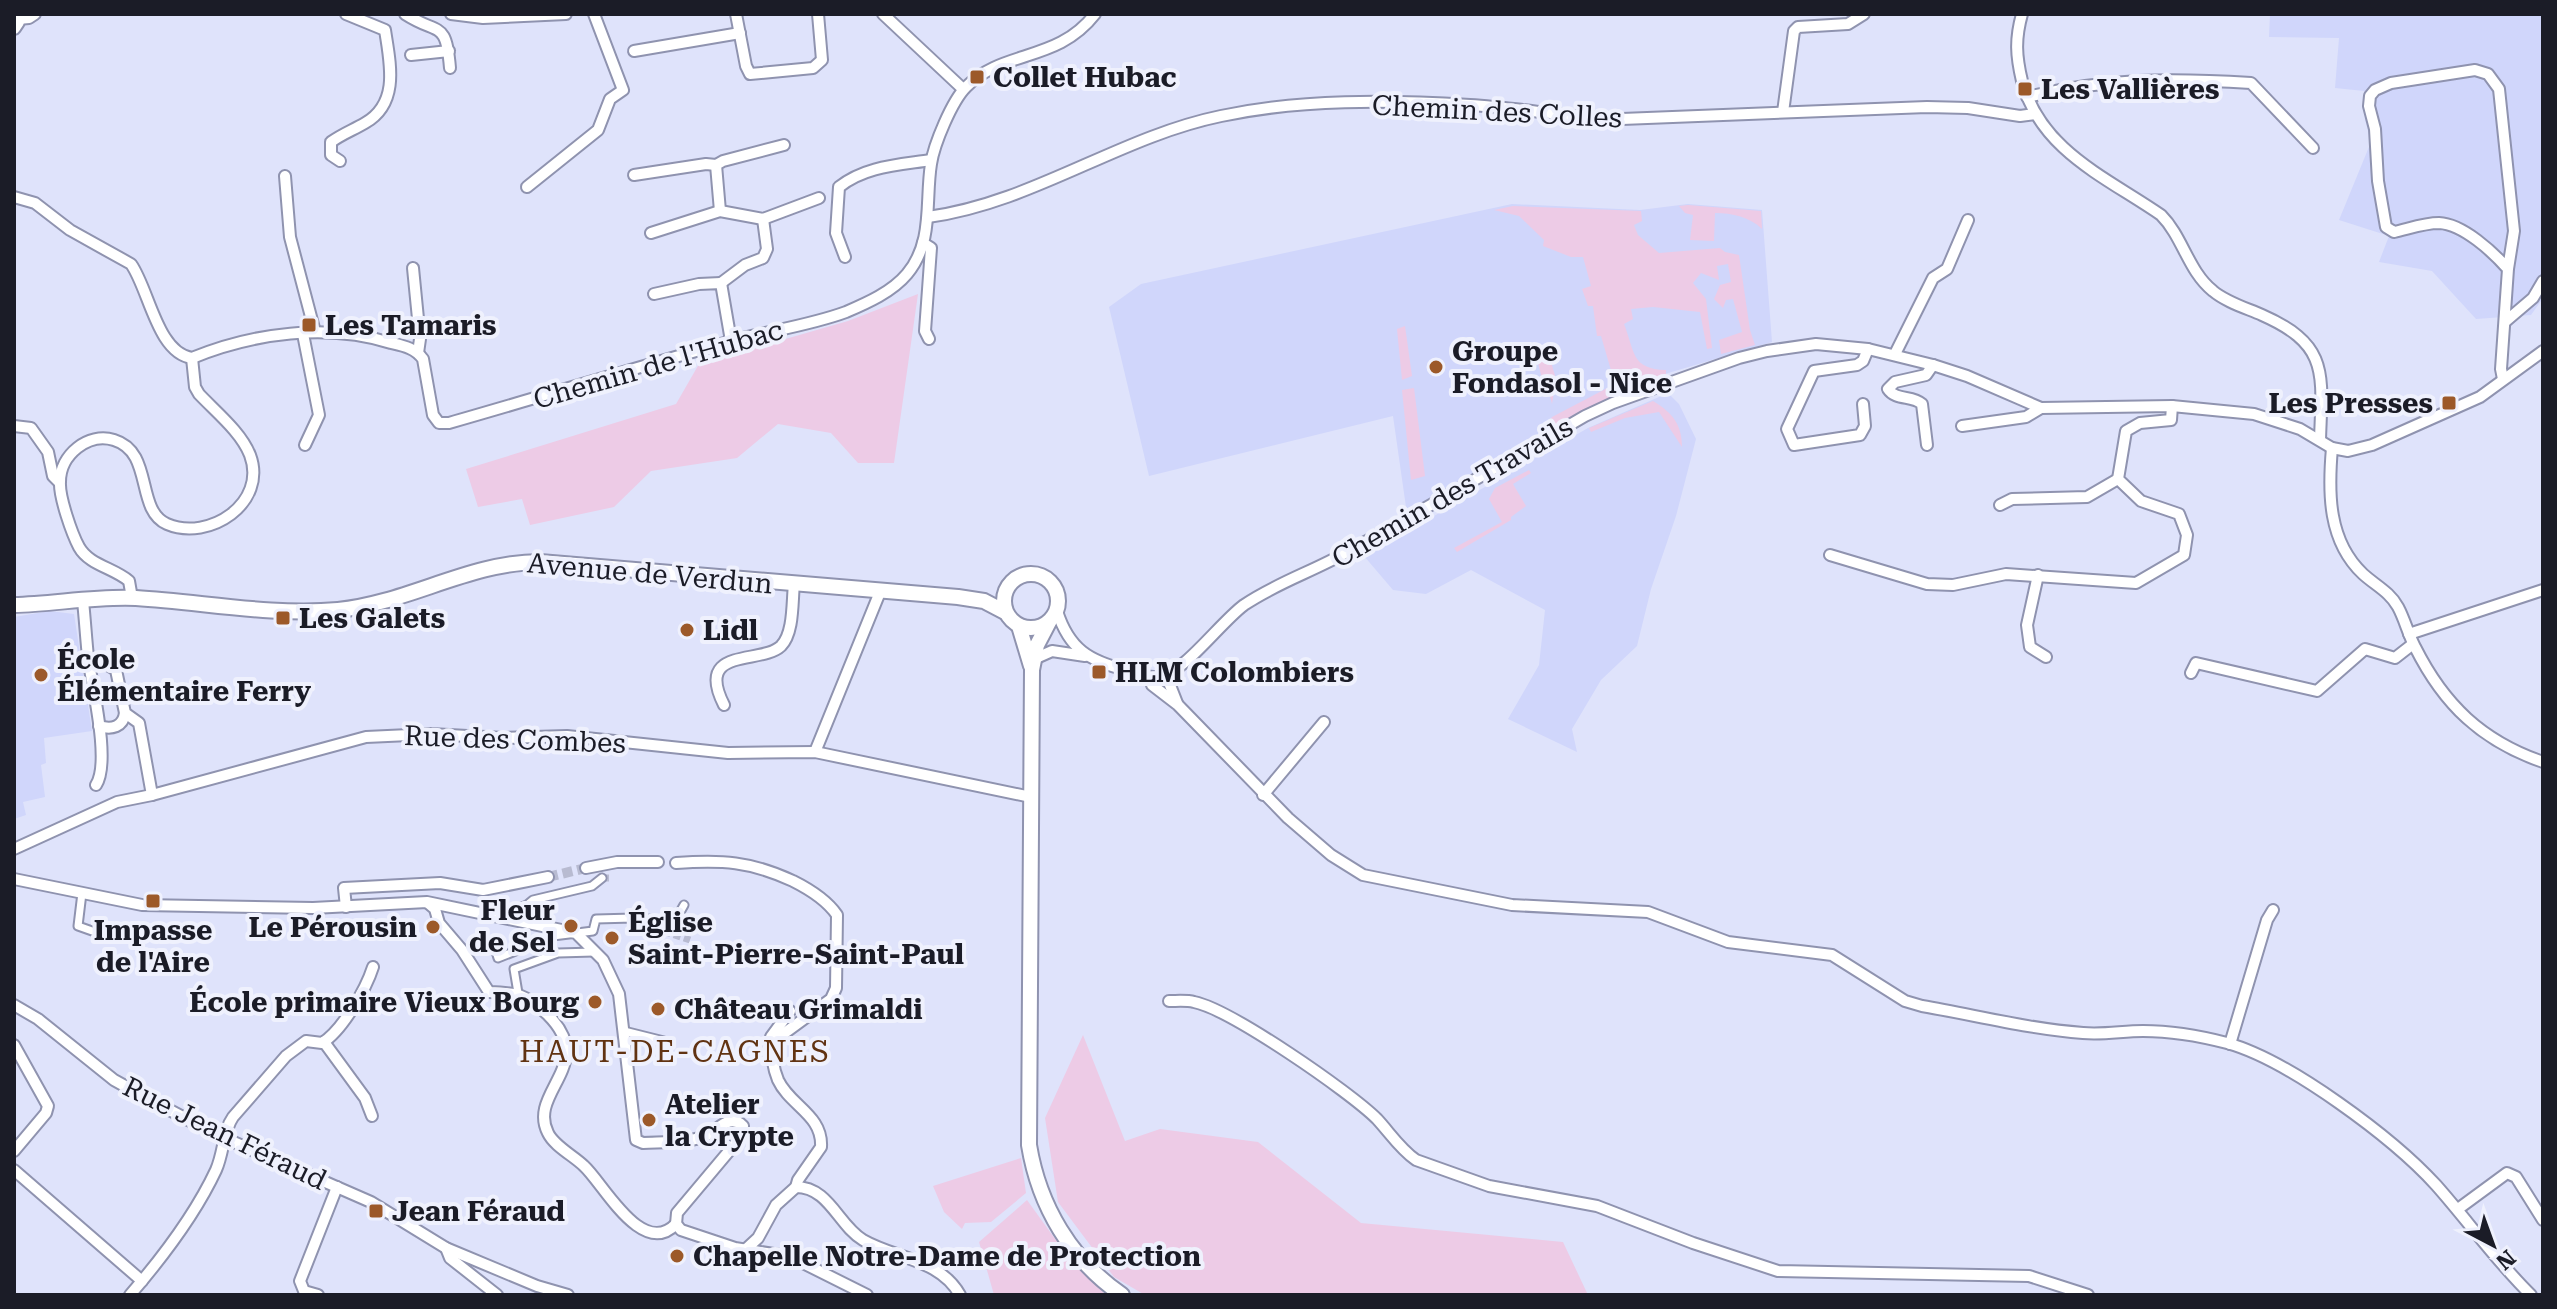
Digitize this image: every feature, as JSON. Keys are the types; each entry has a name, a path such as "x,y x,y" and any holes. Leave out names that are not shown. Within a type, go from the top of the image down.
{"main road":[{"name":"Avenue de Verdun","path":"15,606 132,598 336,610 386,602 512,562 540,562 958,597 984,601 1005,612"},
{"path":"1033,664 1019,626 1005,612 1004,595 1008,587 1025,574 1046,578 1056,589 1033,664 1029,1121 1033,1165 1050,1214 1068,1241 1093,1273 1122,1295"},
{"name":"Avenue de Verdun","path":"958,597 1008,587"},
{"path":"1019,626 1031,629 1047,622"}],"street":[{"path":"17,20 35,14"},
{"path":"340,161 331,155 331,142 381,111 388,99 390,70 385,30 346,14"},
{"path":"405,14 442,30 449,51 450,68"},
{"path":"451,14 483,18 566,14"},
{"path":"527,187 598,130 610,99 623,90 594,14"},
{"path":"736,14 750,74 813,68 822,60 818,14"},
{"path":"883,14 963,89"},
{"path":"929,339 925,331 931,248 923,243 928,217 931,160 963,89 993,67 1041,53 1062,43 1095,14"},
{"path":"1783,112 1794,31 1798,27 1848,24 1864,14"},
{"path":"2022,14 2016,51 2027,97 2051,137 2088,170 2161,215 2171,225 2188,261 2212,291 2286,326 2307,343 2320,370 2320,440"},
{"path":"634,51 740,33"},
{"path":"411,55 449,51"},
{"path":"2503,379 2501,369 2508,269 2514,231 2499,89 2494,80 2475,70 2391,83 2375,90 2370,96 2369,106 2375,129 2378,181 2386,227 2394,232 2437,223 2449,225 2493,252 2508,269"},
{"path":"2027,97 2075,86 2169,78 2251,83 2313,148"},
{"name":"Chemin des Colles","path":"928,217 1018,194 1117,151 1195,122 1295,105 1470,105 1594,119 1927,107 1968,108 2020,116 2035,114"},
{"path":"634,175 716,165 784,145"},
{"path":"845,257 836,233 839,187 849,179 878,167 931,160"},
{"path":"716,165 720,211"},
{"path":"285,176 290,237 315,332"},
{"path":"14,197 35,203 70,230 131,264 138,273 168,343 180,354 192,358 207,350 267,337 315,332 362,335 418,353"},
{"path":"651,233 720,211 763,219 819,198"},
{"path":"654,294 699,284 721,283 745,265 763,258 767,249 763,219"},
{"path":"1895,354 1933,278 1947,269 1968,220"},
{"name":"Chemin de l'Hubac","path":"413,268 420,339 418,353 423,359 433,415 439,423 449,423 731,341 843,313 871,301 907,274 923,243"},
{"path":"2506,321 2533,298 2543,281"},
{"path":"721,283 731,341"},
{"path":"303,334 319,415 305,445"},
{"name":"Chemin des Travails","path":"1166,675 1184,662 1226,619 1259,596 1330,562 1613,403 1678,378 1767,351 1816,344 1895,354 1967,376 2041,408 2172,406 2254,414 2300,429 2332,448"},
{"path":"1863,404 1865,426 1860,435 1794,445 1787,429 1814,371 1857,365 1863,361 1868,349"},
{"path":"2543,351 2480,397 2372,445 2348,451 2332,448 2331,501 2335,532 2351,560 2397,605 2411,639 2438,687 2454,706 2503,747 2543,762"},
{"path":"59,482 70,455 79,446 91,440 114,440 134,453 150,504 164,523 197,527 215,524 234,514 245,502 252,487 250,455 241,440 199,394 195,387 192,358"},
{"path":"1927,445 1922,404 1896,396 1888,389 1895,382 1926,375 1933,365"},
{"path":"2118,479 2126,431 2140,423 2171,420 2172,406"},
{"name":"Chemin des Travails","path":"1962,426 2026,417 2041,408"},
{"path":"14,426 31,428 48,452 53,476 59,482 78,546 86,556 129,581 132,598"},
{"path":"2000,505 2012,499 2087,497 2118,479"},
{"path":"1830,555 1927,584 1953,585 2006,574 2136,583 2184,555 2187,535 2179,514 2141,501 2118,479"},
{"path":"2038,575 2027,625 2030,647 2046,657"},
{"path":"724,705 717,685 724,667 737,658 774,651 785,641 794,584"},
{"path":"2191,673 2196,663 2317,691 2365,649 2395,658 2411,639 2543,590"},
{"path":"815,752 880,592"},
{"path":"83,601 99,726 102,777 96,785"},
{"path":"1047,622 1088,656 1109,666 1150,677 1166,675 1178,705"},
{"path":"1047,622 1069,640"},
{"path":"1033,664 1052,651 1088,656"},
{"path":"88,658 112,665 116,670 125,713 118,726 108,729 99,726"},
{"path":"1150,677 1152,685 1178,705 1263,795 1346,866 1363,875 1512,905 1648,912 1728,942 1832,955 1905,1001 1922,1006 2080,1033 2144,1031 2188,1035 2230,1044 2310,1084 2382,1135 2458,1209 2531,1295"},
{"path":"125,713 139,723 152,795"},
{"path":"1263,795 1324,722"},
{"name":"Rue des Combes","path":"14,849 117,802 366,737 431,734 504,738 567,736 728,753 815,752 1031,797"},
{"path":"676,863 719,861 763,867 806,887 837,915 836,988 831,999 771,1043"},
{"path":"586,868 617,862 658,862"},
{"path":"346,907 344,888 440,883 483,890 548,877"},
{"path":"501,915 533,900 592,886 601,878"},
{"path":"14,879 142,905 346,907 427,902 576,933 597,952 619,994 636,1140 643,1143 695,1139 731,1120 740,1123 743,1130 740,1138 681,1208 675,1218 676,1224 681,1230 712,1241 772,1253 803,1263 867,1295"},
{"path":"82,893 78,926 109,937"},
{"path":"427,902 435,909 439,923 463,949 489,992 518,993 533,1000 555,1022 568,1056 544,1118 548,1135 587,1168 625,1217 647,1230 660,1233 676,1224"},
{"path":"474,941 493,942 498,958 553,936 593,931 596,919 675,921 684,905"},
{"path":"2230,1044 2267,920 2273,910"},
{"path":"518,993 514,969 558,953 597,952"},
{"path":"324,1042 348,1014 373,967"},
{"path":"1169,1001 1194,1002 1220,1011 1351,1097 1416,1160 1489,1186 1597,1206 1778,1271 2029,1276 2088,1295"},
{"name":"Rue Jean Féraud","path":"14,1005 38,1019 114,1080 225,1138 371,1202 446,1248"},
{"path":"745,1250 762,1232 781,1198 796,1187 820,1151 822,1142 819,1128 780,1083 771,1043 774,1032 790,1011"},
{"path":"771,1017 790,1011"},
{"path":"625,1035 664,1041"},
{"path":"130,1295 203,1196 224,1151 228,1124 233,1117 286,1056 306,1041 324,1042"},
{"path":"324,1042 365,1098 372,1116"},
{"path":"14,1045 48,1106 46,1113 14,1151"},
{"path":"14,1170 142,1281"},
{"path":"2458,1209 2507,1173 2516,1177 2543,1220"},
{"path":"318,1295 304,1291 299,1285 337,1187"},
{"path":"796,1187 813,1190 864,1241 937,1271 956,1287 960,1295"},
{"path":"762,1232 763,1243 772,1253"},
{"path":"446,1248 450,1258 497,1295"},
{"path":"446,1248 537,1286 568,1295"}],"shaded area":[{"path":"2270,14 2543,14 2543,298 2531,315 2476,319 2432,271 2379,262 2389,236 2339,220 2371,142 2365,120 2364,91 2335,88 2339,38 2269,37"},
{"path":"1512,204 1640,210 1688,204 1762,210 1772,342 1635,383 1407,514 1393,416 1149,476 1109,307 1141,284"},
{"path":"1513,206 1641,211 1642,221 1634,225 1638,235 1659,253 1720,248 1739,255 1755,345 1721,354 1719,340 1742,332 1733,299 1726,300 1723,308 1714,299 1720,285 1731,282 1728,264 1717,266 1719,280 1701,273 1693,283 1706,299 1712,348 1707,349 1700,312 1653,307 1631,309 1633,319 1624,324 1636,357 1646,366 1666,370 1666,374 1636,385 1542,431 1552,417 1615,384 1601,336 1597,336 1593,306 1588,306 1582,289 1591,286 1583,257 1571,257 1543,246 1544,240 1519,216 1494,210"},
{"path":"1679,206 1761,211 1762,229 1740,216 1715,213 1714,241 1690,240 1693,215 1685,213"},
{"path":"918,294 894,463 858,463 831,433 778,424 737,458 651,471 614,507 530,525 522,499 478,507 466,469 676,404 699,364 848,321"},
{"path":"1405,326 1412,376 1402,380 1397,329"},
{"path":"1546,345 1556,379 1552,404 1534,348"},
{"path":"1414,388 1425,476 1411,480 1402,390"},
{"path":"1668,393 1679,404 1696,439 1637,646 1601,680 1572,729 1577,752 1508,719 1539,665 1545,610 1471,570 1426,594 1393,590 1364,556 1588,428"},
{"path":"1653,401 1675,420 1682,447 1659,412 1625,418 1591,432 1589,428"},
{"path":"1529,470 1531,473 1513,484 1526,506 1511,520 1457,552 1454,548 1502,522 1489,499 1495,488"},
{"path":"50,611 74,614 92,731 44,738 46,763 41,765 45,797 23,802 26,815 14,819 14,617"},
{"path":"1083,1035 1125,1141 1160,1129 1258,1142 1361,1223 1563,1242 1588,1295 1145,1295 1114,1277 1058,1202 1045,1118"},
{"path":"1021,1158 1026,1193 991,1222 965,1223 962,1229 944,1212 933,1186"},
{"path":"1027,1200 1071,1261 1106,1295 994,1295 979,1242"}],"tunnel":[{"path":"548,877 586,868"},
{"path":"602,878 610,878"},
{"path":"654,928 690,940"}],"place":[{"name":"Collet Hubac","path":"977,77"},
{"name":"Les Vallières","path":"2025,89"},
{"name":"Les Tamaris","path":"309,325"},
{"name":"Groupe Fondasol - Nice","path":"1436,367"},
{"name":"Les Presses","path":"2449,403"},
{"name":"Les Galets","path":"283,618"},
{"name":"Lidl","path":"687,630"},
{"name":"HLM Colombiers","path":"1099,672"},
{"name":"École Élémentaire Ferry","path":"41,675"},
{"name":"Impasse de l'Aire","path":"153,901"},
{"name":"Fleur de Sel","path":"571,926"},
{"name":"Le Pérousin","path":"433,927"},
{"name":"Église Saint-Pierre-Saint-Paul","path":"612,938"},
{"name":"École primaire Vieux Bourg","path":"595,1002"},
{"name":"Château Grimaldi","path":"658,1009"},
{"name":"Atelier la Crypte","path":"649,1120"},
{"name":"Jean Féraud","path":"376,1211"},
{"name":"Chapelle Notre-Dame de Protection","path":"677,1256"}],"district":[{"name":"HAUT-DE-CAGNES","path":"675,1052"}]}
